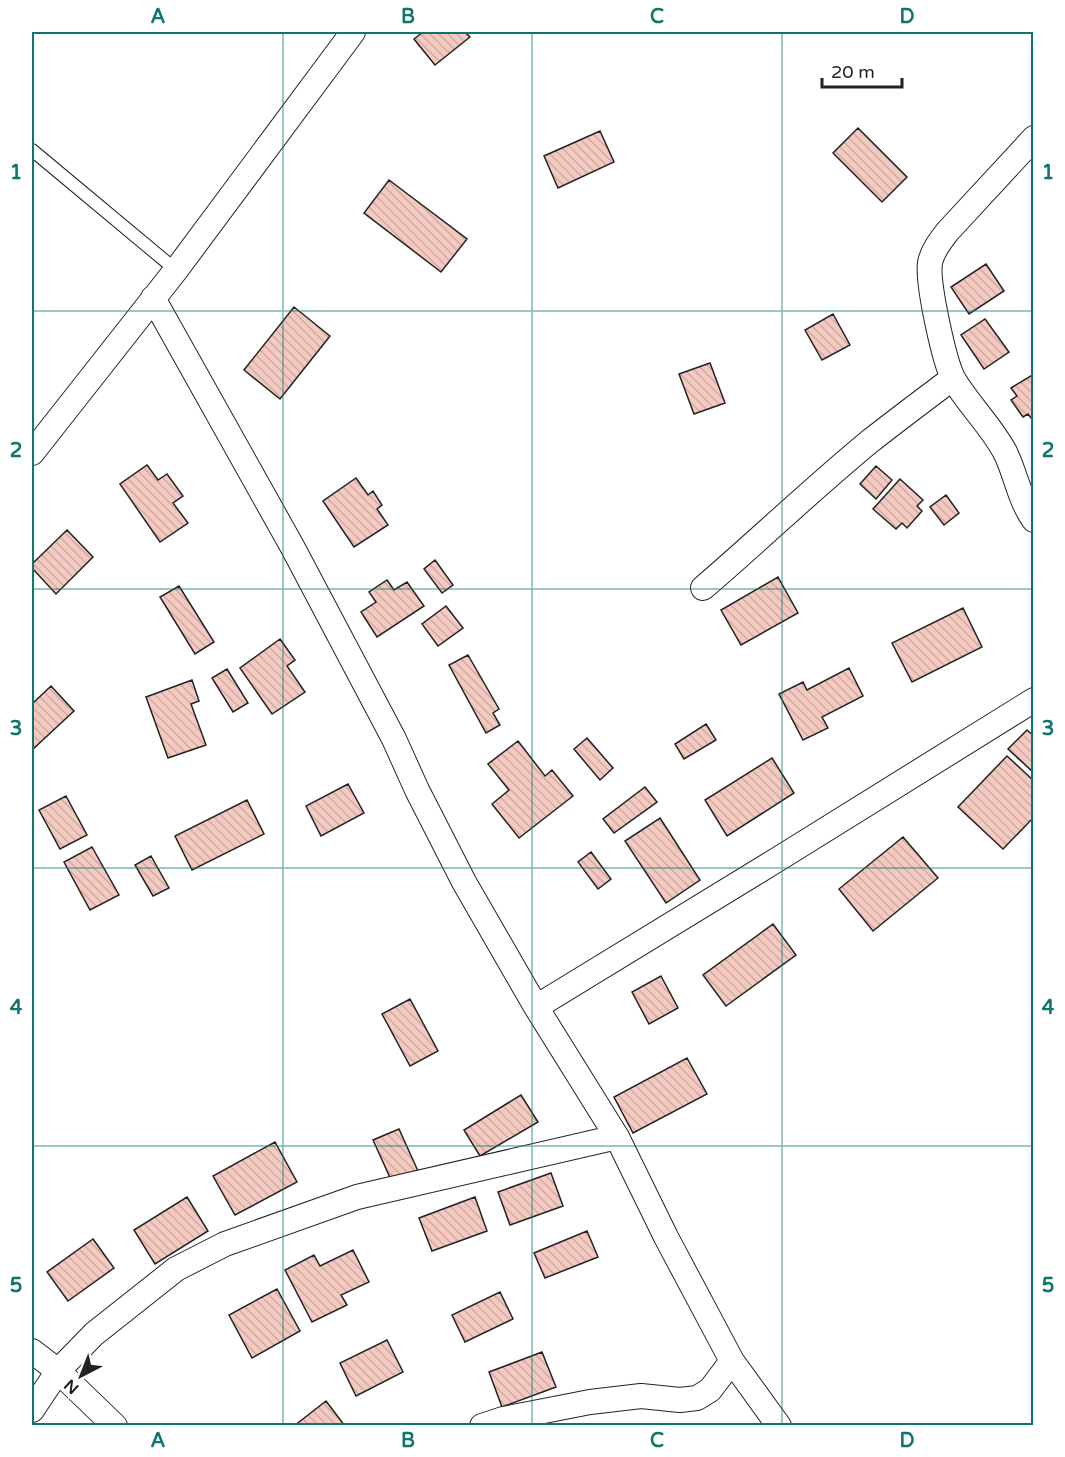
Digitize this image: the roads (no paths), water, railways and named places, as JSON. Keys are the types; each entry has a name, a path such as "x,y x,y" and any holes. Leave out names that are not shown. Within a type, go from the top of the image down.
{"street":[{"path":"32,453 176,270 353,32"},
{"path":"1034,138 948,231 939,242 930,262 930,282 941,337 953,378 1005,452 1022,499 1034,520"},
{"path":"153,298 293,548 394,739 464,882 536,1007 617,1137 666,1237 732,1361 779,1425"},
{"path":"704,588 870,442 953,378"},
{"path":"536,1007 1034,700"},
{"path":"32,1410 58,1371 94,1334 176,1269 225,1244 357,1197 617,1137"},
{"path":"32,1351 58,1371 116,1425"},
{"path":"482,1425 590,1402 641,1396 680,1400 697,1398 710,1390 732,1361"}],"lane":[{"path":"32,150 176,270"}]}
